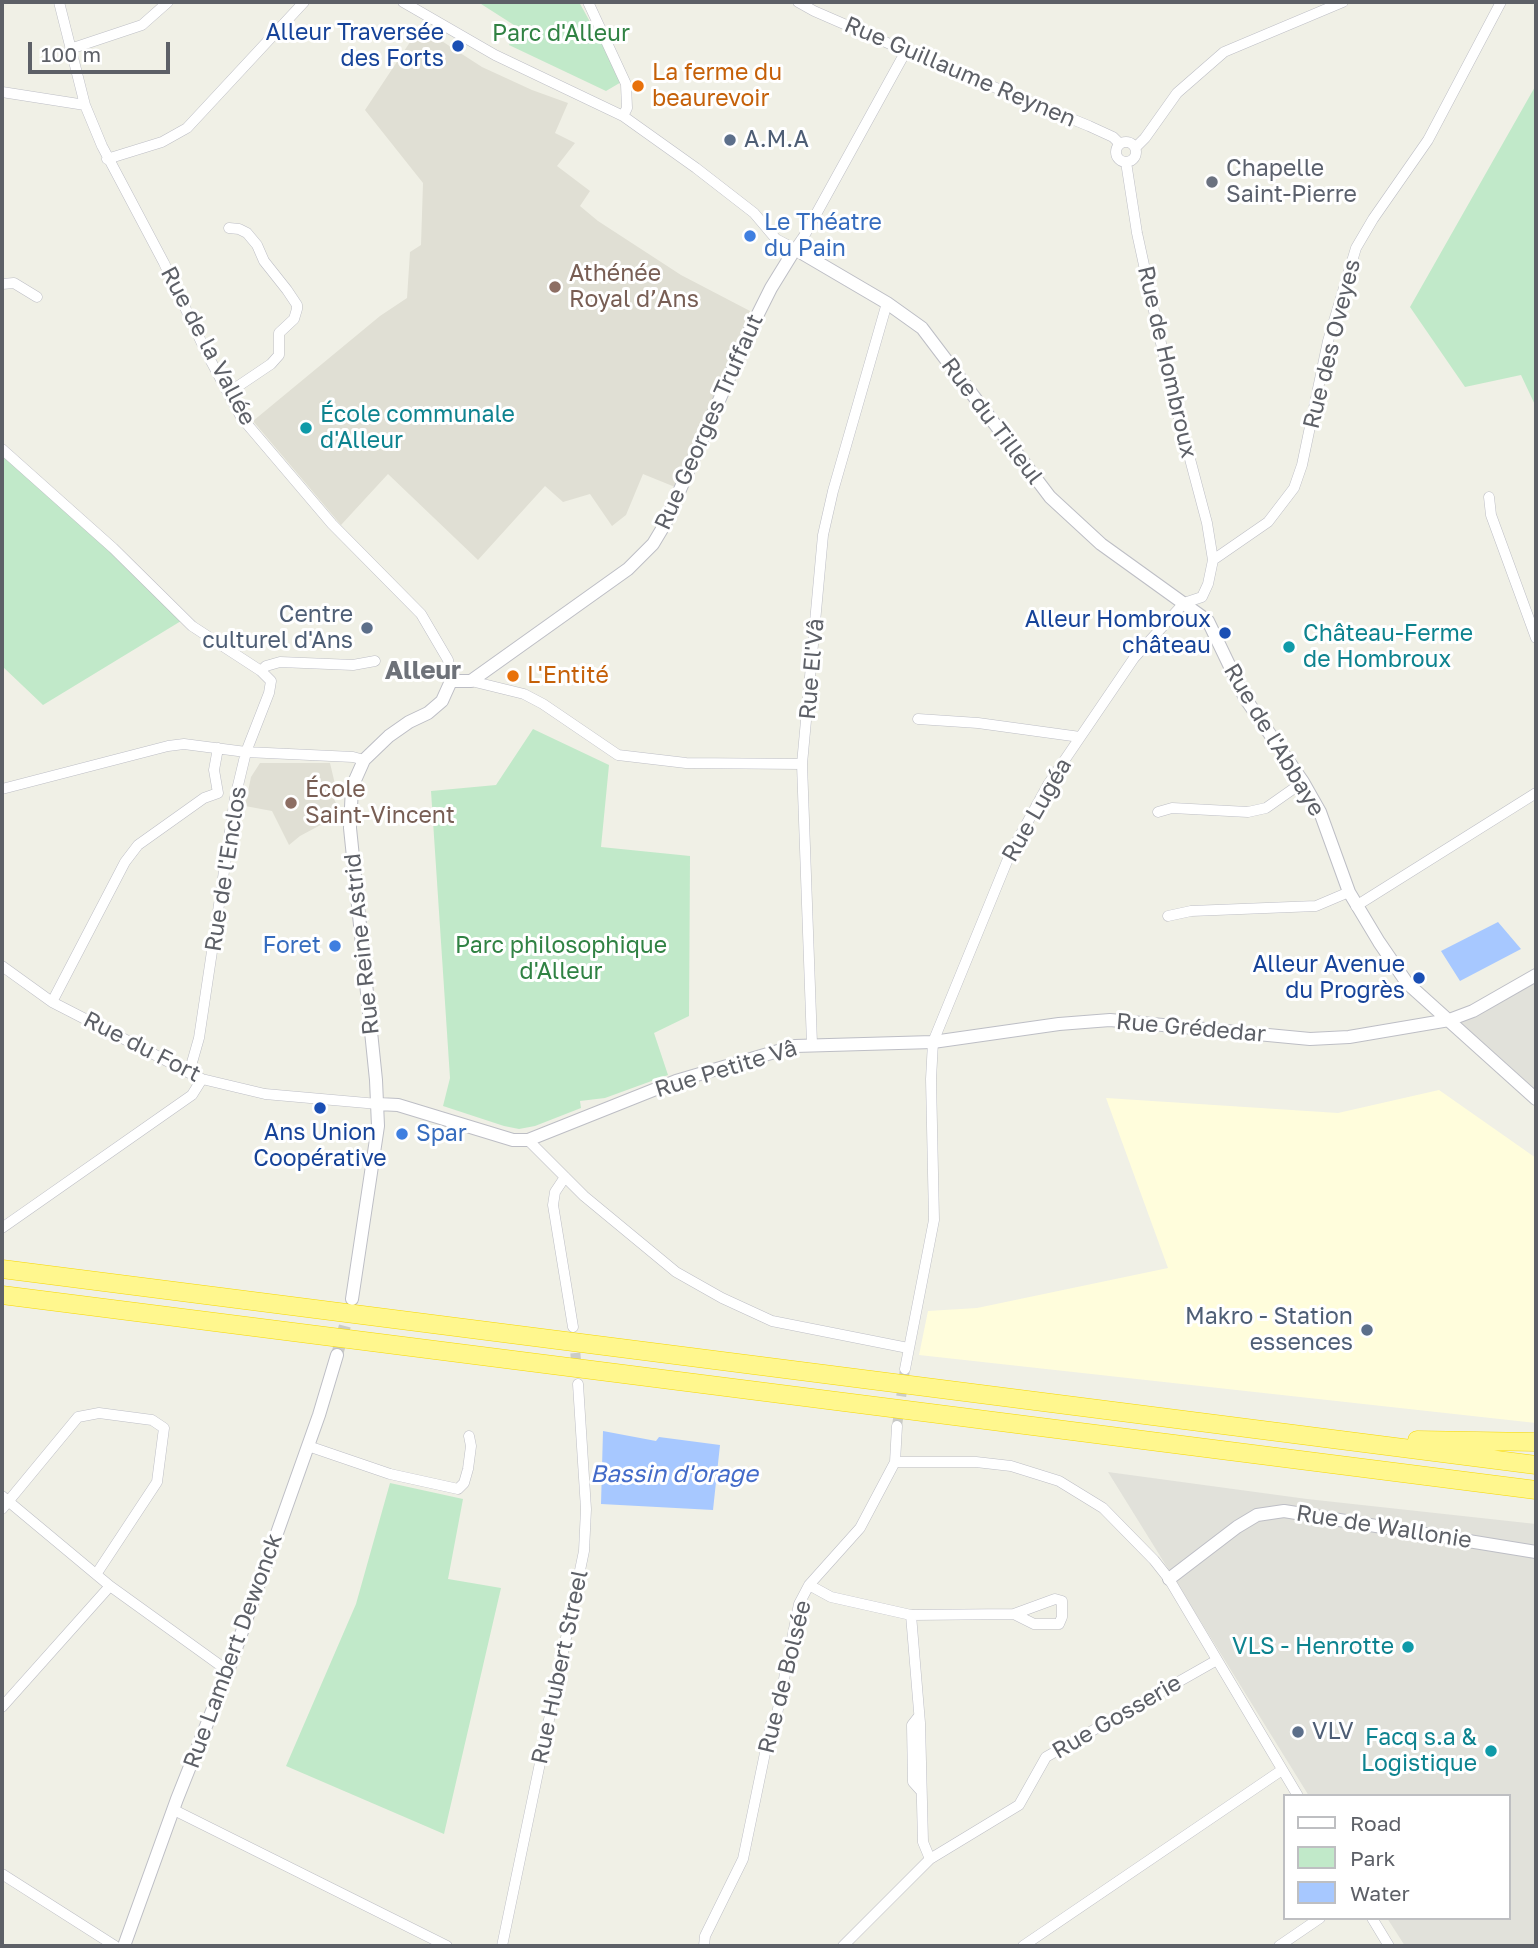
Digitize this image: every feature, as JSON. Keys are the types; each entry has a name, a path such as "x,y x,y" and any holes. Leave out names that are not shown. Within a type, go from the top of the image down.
{"highway":[{"path":"2,1269 1536,1465"},
{"path":"2,1295 1536,1490"},
{"path":"1187,1421 1212,1417 1413,1439 1536,1443"},
{"path":"1511,1487 1527,1501 1536,1504"}],"street":[{"name":"Rue de la Vallée","path":"59,2 85,105 107,159 164,263 206,352 241,417 314,503 421,614 448,660 451,681"},
{"path":"70,48 142,25 168,2"},
{"path":"107,159 162,142 187,128 304,2"},
{"path":"402,2 495,55 623,116 754,213 776,239 795,249 906,51"},
{"path":"589,2 626,84 628,108 623,116"},
{"name":"Rue Guillaume Reynen","path":"799,2 906,51 1089,126 1113,137 1120,144"},
{"path":"1135,148 1130,143 1120,144 1116,148 1116,156 1126,162 1135,156 1135,148 1177,93 1224,52 1343,2"},
{"name":"Rue des Oveyes","path":"1213,560 1268,522 1294,488 1302,465 1328,341 1356,248 1428,140 1501,2"},
{"path":"2,92 85,105"},
{"name":"Rue de Hombroux","path":"1126,162 1137,233 1166,366 1207,523 1213,560"},
{"path":"228,393 271,364 279,355 279,333 294,319 297,309 297,305 247,233 229,228"},
{"name":"Rue du Tilleul","path":"795,249 887,303 922,328 1050,497 1101,544 1184,603"},
{"name":"Rue Georges Truffaut","path":"471,681 628,569 653,544 665,524 749,332 795,249"},
{"path":"2,284 14,283 37,297"},
{"name":"Rue El'Vâ","path":"812,1044 802,764 823,534 887,303"},
{"path":"2,449 113,548 192,626 261,671 280,662 353,665 375,661"},
{"path":"1489,497 1491,515 1536,638"},
{"name":"Rue Lugéa","path":"905,1369 934,1220 931,1079 933,1042 1010,854 1049,783 1134,659 1184,603 1202,597 1209,584 1213,560"},
{"name":"Rue de l'Abbaye","path":"1184,603 1208,621 1245,698 1303,782 1320,812 1356,906 1408,984 1536,1099"},
{"name":"Rue de l'Enclos","path":"189,1073 199,1038 235,798 247,752 271,687 267,675 261,671"},
{"path":"451,681 471,681 524,694 544,704 618,755 686,763 802,764"},
{"name":"Rue Reine Astrid","path":"378,1104 350,821 352,787 364,760 389,736 428,713 442,701 451,681"},
{"path":"918,719 978,723 1080,737"},
{"path":"2,789 184,744 247,752 326,755 364,760"},
{"path":"218,748 214,770 218,793"},
{"path":"1158,812 1172,808 1248,812 1266,808 1303,782"},
{"path":"52,1002 125,862 138,845 204,798 218,793 235,798"},
{"path":"1356,906 1536,793"},
{"path":"1168,916 1191,911 1316,906 1349,892"},
{"name":"Rue du Fort","path":"2,965 52,1002 202,1079 265,1094 378,1104"},
{"name":"Rue Grédedar","path":"933,1042 1059,1024 1110,1020 1310,1039 1349,1037 1449,1020 1473,1012 1536,975"},
{"name":"Rue Petite Vâ","path":"528,1140 676,1081 771,1051 812,1044 933,1042"},
{"path":"2,1228 192,1095 202,1079"},
{"path":"352,1299 378,1126 378,1104 398,1105 513,1140 528,1140 584,1196 676,1272 722,1298 772,1321 908,1348"},
{"path":"565,1177 555,1192 553,1205 573,1327"},
{"name":"Rue Lambert Dewonck","path":"124,1946 228,1671 308,1446 337,1355"},
{"name":"Rue Hubert Streel","path":"502,1946 584,1550 586,1509 578,1384"},
{"path":"97,1573 157,1482 164,1428 152,1420 99,1413 78,1417 4,1502 97,1573 110,1586 228,1671"},
{"name":"Rue de Bolsée","path":"704,1946 705,1936 743,1859 771,1724 777,1714 799,1604 809,1585 860,1528 895,1462 897,1426"},
{"path":"308,1446 390,1474 458,1489 464,1483 468,1469 471,1446 469,1436"},
{"path":"895,1462 976,1462 1030,1471 1059,1481 1103,1508 1169,1579 1297,1794"},
{"name":"Rue de Wallonie","path":"1169,1579 1237,1527 1257,1516 1284,1511 1536,1552"},
{"path":"809,1585 831,1597 911,1615 1014,1614 1055,1599 1062,1601 1059,1624 1034,1624 1014,1614"},
{"path":"2,1707 110,1586"},
{"path":"911,1615 919,1716 923,1842 930,1859"},
{"name":"Rue Gosserie","path":"842,1946 930,1859 1019,1805 1046,1757 1217,1660"},
{"path":"1023,1946 1282,1770"},
{"path":"174,1810 447,1946"},
{"path":"2,1874 115,1946"},
{"path":"1279,1946 1318,1920"},
{"path":"1373,1920 1389,1946"}],"shaded area":[{"name":"Athénée Royal d’Ans","path":"420,27 482,67 568,103 555,133 575,143 557,166 590,191 580,206 598,221 681,275 750,311 675,487 643,474 626,515 612,526 590,494 563,502 545,486 478,560 388,474 341,525 253,421 380,316 407,298 410,252 421,245 423,183 365,110"},
{"name":"École Saint-Vincent","path":"260,763 330,763 338,797 334,799 341,814 289,845 272,811 245,806 251,777"},
{"path":"1536,978 1536,1095 1456,1022"},
{"path":"1439,1090 1536,1158 1536,1423 919,1355 928,1311 977,1308 1168,1268 1106,1098 1338,1113"},
{"path":"1108,1472 1307,1499 1536,1524 1536,1946 1405,1946 1388,1920 1510,1920 1510,1794 1308,1794"}],"green space":[{"name":"Parc d'Alleur","path":"478,2 579,2 623,81 606,91 509,45 517,27"},
{"path":"1536,85 1536,407 1521,375 1465,387 1410,307"},
{"path":"2,452 113,548 181,621 43,705 2,666"},
{"name":"Parc philosophique d'Alleur","path":"533,729 609,765 601,847 690,856 689,1016 654,1033 668,1075 605,1098 580,1101 581,1108 535,1126 519,1129 443,1106 450,1078 431,791 496,785"},
{"path":"390,1483 463,1499 448,1579 501,1588 444,1834 286,1766 356,1604"}],"water":[{"path":"1498,922 1521,949 1460,981 1441,951"},
{"name":"Bassin d'orage","path":"603,1431 656,1441 659,1437 720,1445 713,1510 601,1504"}],"tunnel":[{"path":"337,1355 350,1307"},
{"path":"574,1338 577,1372"},
{"path":"897,1426 905,1369"}],"place":[{"name":"Alleur Traversée des Forts","path":"458,46"},
{"name":"La ferme du beaurevoir","path":"638,86"},
{"name":"A.M.A","path":"730,140"},
{"name":"Chapelle Saint-Pierre","path":"1212,182"},
{"name":"Le Théatre du Pain","path":"750,236"},
{"name":"Athénée Royal d’Ans","path":"555,287"},
{"name":"École communale d'Alleur","path":"306,428"},
{"name":"Centre culturel d'Ans","path":"367,628"},
{"name":"Alleur Hombroux château","path":"1225,633"},
{"name":"Château-Ferme de Hombroux","path":"1289,647"},
{"name":"L'Entité","path":"513,676"},
{"name":"École Saint-Vincent","path":"291,803"},
{"name":"Foret","path":"335,946"},
{"name":"Alleur Avenue du Progrès","path":"1419,978"},
{"name":"Ans Union Coopérative","path":"320,1108"},
{"name":"Spar","path":"402,1134"},
{"name":"Makro - Station essences","path":"1367,1330"},
{"name":"VLS - Henrotte","path":"1408,1647"},
{"name":"VLV","path":"1298,1732"},
{"name":"Facq s.a & Logistique","path":"1491,1751"}],"district":[{"name":"Alleur","path":"423,671"}]}
